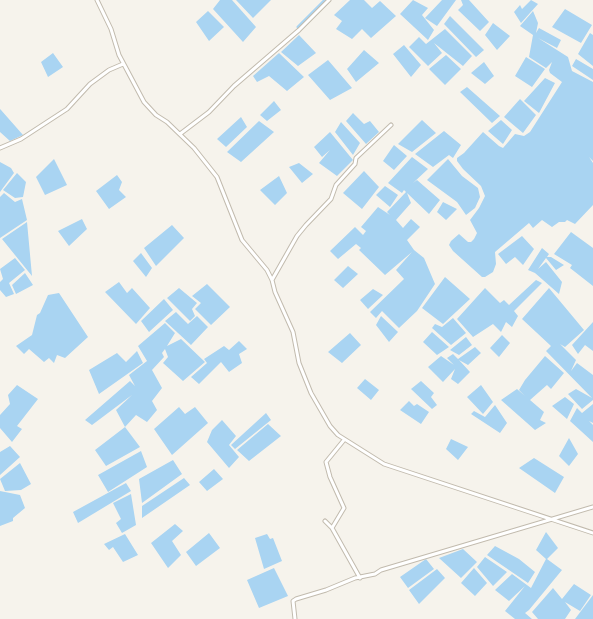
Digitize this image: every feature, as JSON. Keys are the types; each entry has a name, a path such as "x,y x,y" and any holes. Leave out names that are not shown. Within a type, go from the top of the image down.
{"street":[{"path":"97,0 111,29 123,64 144,102 156,115 180,134 207,163 217,177 242,240 267,270 272,280 275,292 293,332 298,358 311,393 330,426 344,440 384,464 593,533"},
{"path":"180,134 209,112 234,86 299,30 329,0"},
{"path":"0,148 21,139 67,109 90,84 109,70 123,64"},
{"path":"272,280 298,236 306,225 331,199 336,185 355,164 356,158 390,125"},
{"path":"332,528 344,508 330,476 326,462 344,440"},
{"path":"294,619 293,601 296,599 550,519 593,507"},
{"path":"325,521 332,528 360,578"}],"water":[{"path":"220,0 232,0 256,27 243,42 213,9"},
{"path":"236,0 271,0 253,18"},
{"path":"350,0 364,0 372,8 380,1 396,16 371,38 362,29 352,39 336,29 342,21 334,15"},
{"path":"413,0 428,8 422,15 434,30 428,40 400,14"},
{"path":"442,0 456,0 437,26 425,18"},
{"path":"461,0 469,0 489,22 480,31 458,10 463,5"},
{"path":"531,0 538,4 521,23 514,12 520,5 522,9"},
{"path":"565,9 592,25 581,43 552,27"},
{"path":"208,11 224,27 209,41 196,22"},
{"path":"533,11 538,23 536,33 539,28 561,40 557,48 538,38 568,57 572,71 593,82 593,161 589,157 593,163 593,205 575,224 567,220 565,222 559,222 552,227 542,220 533,228 529,223 495,252 496,264 493,272 485,277 482,277 453,251 449,245 451,241 459,234 468,242 471,242 474,239 477,233 470,220 479,208 485,196 481,186 463,169 457,161 457,158 464,153 483,132 503,148 515,134 524,136 530,132 562,82 550,73 549,70 552,62 546,68 529,57 533,35 520,26"},
{"path":"450,16 484,50 476,57 444,24"},
{"path":"493,23 510,36 497,50 485,35"},
{"path":"445,29 472,56 463,66 434,43 442,53 428,66 409,47 419,37 426,44"},
{"path":"590,33 593,35 593,66 578,54"},
{"path":"299,35 316,53 298,66 281,52"},
{"path":"404,45 421,65 411,77 393,54"},
{"path":"364,50 379,63 356,82 347,69"},
{"path":"53,53 63,67 48,77 41,62"},
{"path":"279,53 304,77 287,91 269,76 257,82 253,76"},
{"path":"446,55 461,69 445,85 429,69"},
{"path":"526,57 545,69 532,87 515,76"},
{"path":"576,59 593,69 593,80 572,66"},
{"path":"328,60 352,88 330,100 308,75"},
{"path":"484,62 494,76 485,84 471,73"},
{"path":"545,78 555,83 539,113 524,101"},
{"path":"467,87 500,116 492,123 460,92"},
{"path":"520,99 536,115 523,133 504,117"},
{"path":"274,101 281,110 267,121 260,115"},
{"path":"0,109 23,135 10,141 0,132"},
{"path":"353,113 364,124 370,121 379,132 366,144 346,121"},
{"path":"241,117 247,127 226,147 217,139"},
{"path":"422,120 436,133 412,152 398,144"},
{"path":"501,120 512,130 503,144 488,131"},
{"path":"259,121 274,132 241,162 227,152"},
{"path":"341,122 360,143 353,155 335,132"},
{"path":"444,131 461,145 453,158 449,155 433,167 415,154"},
{"path":"330,132 353,160 337,176 319,163 330,150 322,157 314,147"},
{"path":"394,145 407,156 394,170 383,161"},
{"path":"412,157 428,169 413,183 417,180 440,200 429,214 407,193 411,203 396,220 403,228 411,219 420,227 407,240 414,250 424,258 435,284 417,311 399,328 382,311 376,318 370,312 404,279 396,270 412,252 385,275 359,250 361,248 356,244 338,259 330,251 355,227 363,235 366,231 361,227 378,207 390,215 387,212 406,192 404,190 402,193 388,183"},
{"path":"54,159 67,185 45,195 36,177"},
{"path":"448,159 462,176 478,188 480,197 475,208 466,215 457,202 427,180"},
{"path":"0,162 11,168 14,173 0,192"},
{"path":"299,163 313,174 302,183 289,167"},
{"path":"364,171 379,187 362,209 343,193"},
{"path":"17,173 26,182 23,197 15,198 3,190"},
{"path":"117,175 122,182 119,190 126,197 109,209 96,191"},
{"path":"279,176 287,193 275,205 260,190"},
{"path":"385,186 398,195 390,207 376,195"},
{"path":"4,193 15,202 22,199 27,220 0,238 0,197"},
{"path":"443,202 457,209 446,220 437,212"},
{"path":"82,219 87,229 69,246 58,231"},
{"path":"27,222 32,276 2,239"},
{"path":"172,225 184,238 156,266 144,248"},
{"path":"571,232 593,248 593,286 570,268 572,265 554,254"},
{"path":"522,236 534,249 523,265 515,257 506,264 498,254"},
{"path":"542,248 549,254 547,257 551,257 564,265 556,270 546,258 538,269 546,262 562,282 559,294 535,273 528,270"},
{"path":"141,253 152,268 146,277 133,261"},
{"path":"15,258 25,270 9,283 14,294 6,297 0,290 0,282 3,279 0,269"},
{"path":"348,266 358,274 343,288 334,280"},
{"path":"25,273 33,285 16,294 12,285"},
{"path":"445,277 470,299 443,324 422,308"},
{"path":"536,280 542,283 514,311 518,316 512,327 506,322 501,332 493,324 473,337 457,319 485,288 500,303 504,300 509,305"},
{"path":"119,282 127,293 132,288 150,308 136,324 105,292"},
{"path":"207,284 230,307 211,325 195,309 201,303 192,296"},
{"path":"179,288 197,303 192,309 195,316 190,321 167,298"},
{"path":"549,288 584,330 565,347 560,344 576,360 571,371 577,363 593,375 593,400 582,409 568,394 576,389 592,398 546,351 551,346 522,319"},
{"path":"373,289 383,295 368,309 360,300"},
{"path":"59,293 88,337 65,358 57,355 54,363 49,358 44,362 29,349 24,354 16,346 32,335 37,315 40,313 48,295"},
{"path":"164,299 173,310 149,332 141,321"},
{"path":"176,312 188,324 197,316 208,327 191,345 165,321"},
{"path":"381,316 398,332 389,342 376,325"},
{"path":"453,318 466,333 451,345 432,328 435,324 442,327"},
{"path":"593,322 593,351 585,345 578,354 572,345"},
{"path":"165,323 175,333 167,346 181,339 205,362 183,381 163,363 168,357 165,349 162,353 164,357 152,370 162,388 152,401 157,410 147,422 136,415 125,427 116,410 132,395 92,425 85,420 130,381 135,386 129,375 147,361 138,346"},
{"path":"432,332 449,347 437,355 423,342"},
{"path":"350,333 361,345 342,363 328,352"},
{"path":"502,335 510,343 499,357 490,348"},
{"path":"466,337 472,345 459,355 450,350"},
{"path":"239,341 247,349 239,354 242,363 229,372 221,362 199,384 191,377 207,363 204,359 224,346 229,350"},
{"path":"475,347 481,353 468,365 459,360 470,372 458,384 451,379 455,369 443,382 428,367 441,356 454,365 447,358 453,354 458,359"},
{"path":"137,351 143,363 99,394 89,370 117,353 126,362"},
{"path":"545,356 564,373 551,389 547,385 530,400 544,412 540,420 546,423 535,430 501,400 517,389 525,396 519,390 525,380"},
{"path":"365,379 379,390 371,400 357,388"},
{"path":"421,381 434,393 431,397 437,405 432,409 411,389"},
{"path":"17,385 38,399 17,426 22,429 12,442 0,428 0,415 10,404 8,395"},
{"path":"481,385 493,402 483,414 467,397"},
{"path":"565,397 574,404 567,419 552,406"},
{"path":"409,401 414,406 417,404 429,412 421,424 400,410"},
{"path":"593,404 593,423 589,421 593,425 593,442 570,421 577,408 582,413"},
{"path":"495,405 507,423 500,433 471,414 474,411 485,417"},
{"path":"179,407 185,414 195,407 208,423 172,455 154,429"},
{"path":"266,413 271,420 235,449 231,445"},
{"path":"222,420 236,436 229,445 239,457 229,468 207,442 212,430"},
{"path":"268,424 281,436 249,461 237,450"},
{"path":"125,427 140,447 106,466 95,450"},
{"path":"569,438 578,454 569,466 559,456"},
{"path":"451,439 468,447 458,460 446,449"},
{"path":"10,446 20,457 0,475 0,452"},
{"path":"141,451 147,467 108,492 98,475"},
{"path":"534,458 564,477 555,493 519,468"},
{"path":"173,460 182,474 142,503 139,479"},
{"path":"20,463 31,484 21,490 5,491 0,479"},
{"path":"214,469 223,479 207,491 199,482"},
{"path":"184,478 190,485 142,518 142,506"},
{"path":"126,483 131,491 78,523 73,512"},
{"path":"0,491 20,495 25,508 13,518 13,521 0,526"},
{"path":"131,494 136,525 122,533 116,523 121,519 113,503"},
{"path":"175,524 183,531 172,541 181,555 168,568 151,543"},
{"path":"546,532 558,548 547,559 562,570 525,613 532,619 515,619 505,611 525,586 509,601 495,590 512,574 531,588 546,559 536,550"},
{"path":"209,533 220,548 196,566 186,552"},
{"path":"125,534 138,555 123,562 113,547 109,550 104,544"},
{"path":"267,534 270,539 273,538 282,561 264,569 255,538"},
{"path":"495,546 519,559 535,572 528,583 487,555"},
{"path":"463,549 477,562 461,578 439,558"},
{"path":"485,557 507,572 493,586 477,567"},
{"path":"426,559 434,569 408,588 400,577"},
{"path":"274,568 288,596 259,608 247,580"},
{"path":"474,568 487,583 475,596 461,583"},
{"path":"437,569 445,578 419,604 409,590"},
{"path":"574,584 591,595 580,611 565,602 571,610 565,619 538,619 532,612 553,588 562,599"},
{"path":"593,595 593,619 575,619"}],"waterway":[{"path":"298,27 325,0"}]}
